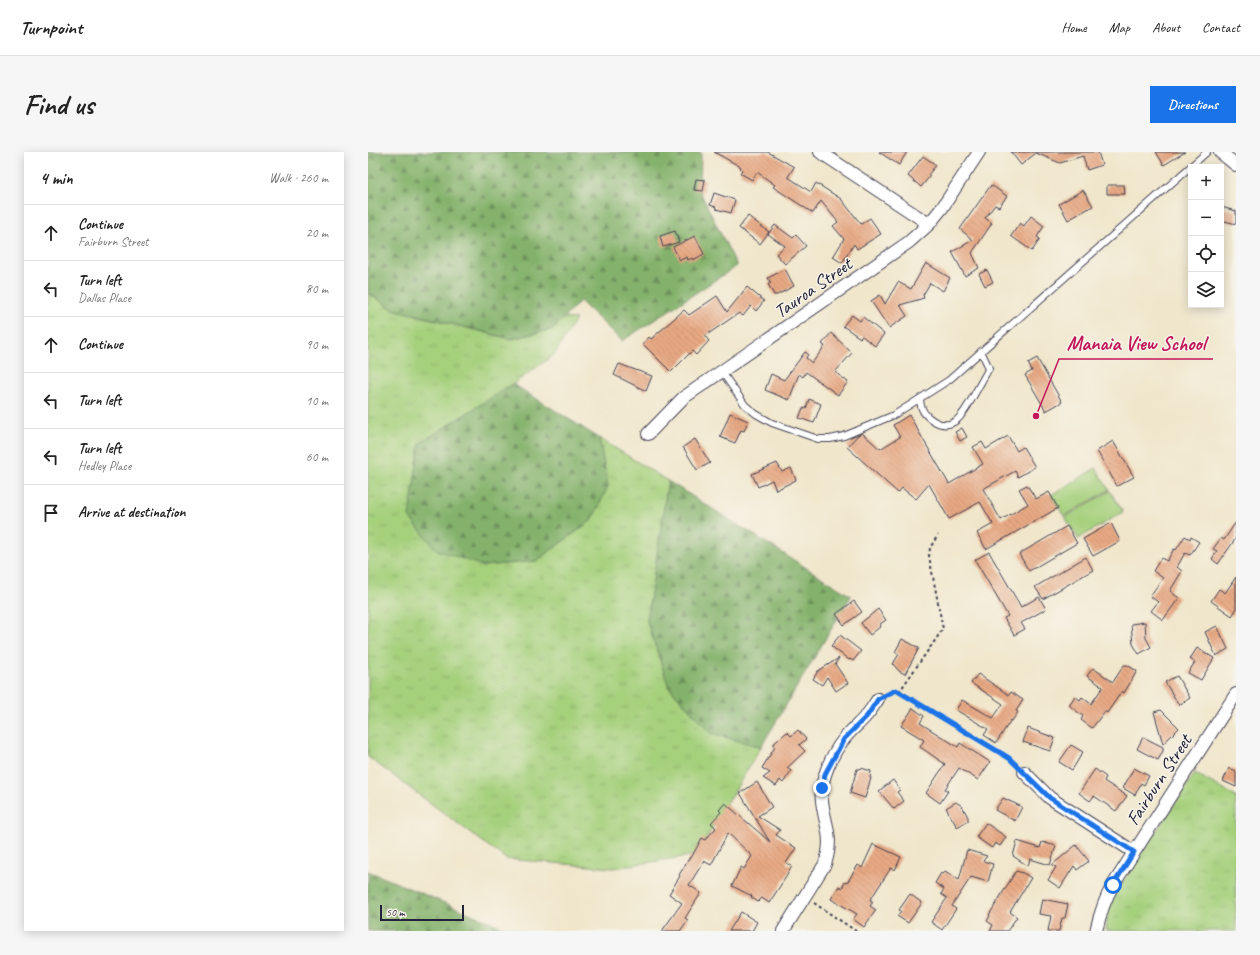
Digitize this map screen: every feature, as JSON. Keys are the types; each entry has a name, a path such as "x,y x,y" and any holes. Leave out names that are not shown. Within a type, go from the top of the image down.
{"street":[{"path":"820,152 929,224"},
{"name":"Tauroa Street","path":"648,434 684,398 910,242 929,224 942,208 978,152"},
{"path":"1220,152 1236,165"},
{"name":"Fairburn Street","path":"1096,931 1099,916 1106,897 1236,694"},
{"path":"783,931 825,864 830,838 822,800 822,788 825,774 844,739 867,716 878,699"},
{"path":"1024,772 1050,798 1134,852"}],"lane":[{"path":"722,372 745,405 756,414 772,423 818,439 830,439 844,436 894,415 948,380 1208,152"},
{"path":"920,398 920,406 926,416 944,425 952,423 963,415 989,368 981,351"}],"path":[{"path":"899,692 943,629 929,556 930,548 938,535"},
{"path":"878,699 896,690 1009,758 1024,772"},
{"path":"804,897 856,931"}],"green space":[{"path":"368,152 701,152 700,192 737,266 622,341 580,301 553,329 511,339 393,309 368,293"},
{"path":"368,293 393,309 511,339 553,329 563,318 576,319 555,354 513,384 420,443 483,566 536,561 592,520 608,486 599,438 668,481 647,621 669,687 711,733 761,747 696,855 613,868 506,859 368,757"},
{"path":"513,384 599,438 608,486 592,520 536,561 483,566 437,550 409,517 420,443"},
{"path":"1096,468 1109,490 1064,516 1051,495"},
{"path":"668,481 851,596 761,747 711,733 669,687 647,621"},
{"path":"1110,491 1123,512 1078,539 1065,517"},
{"path":"1195,773 1236,797 1236,931 1106,931 1108,905"},
{"path":"368,871 512,931 368,931"}],"building":[{"path":"714,152 768,152 794,167 788,177 811,192 816,183 841,199 861,224 870,218 881,234 857,249 854,244 842,263 833,257 844,239 833,226 838,222 821,201 813,213 773,187 775,185 757,172 752,180 740,173 742,170 740,168 741,167"},
{"path":"879,152 907,152 899,165"},
{"path":"1011,152 1098,152 1102,165 1087,170 1083,156 1060,163 1036,153 1021,165"},
{"path":"1156,152 1185,152 1164,165"},
{"path":"923,156 936,165 928,175 930,176 921,187 908,176"},
{"path":"696,179 705,180 703,191 694,190"},
{"path":"991,185 1007,196 999,207 995,205 985,218 992,223 972,253 979,268 965,276 952,252 973,240 960,229"},
{"path":"1107,185 1124,185 1125,194 1107,194"},
{"path":"1083,190 1093,206 1068,220 1059,204"},
{"path":"714,193 735,200 731,213 716,209 716,207 710,205"},
{"path":"1224,208 1236,211 1236,224 1224,221"},
{"path":"748,216 769,232 760,244 739,228"},
{"path":"1031,216 1044,226 1037,237 1040,239 1032,251 1011,236 1020,223 1024,226"},
{"path":"775,225 793,238 796,235 806,246 785,264 776,254 785,246 768,234"},
{"path":"675,231 679,242 663,247 660,236"},
{"path":"695,236 704,254 693,260 692,258 688,260 687,257 680,260 673,247"},
{"path":"926,263 950,278 943,291 930,283 923,295 924,298 900,305 907,316 889,328 871,301 880,295 885,304 898,282 911,289"},
{"path":"785,269 794,286 777,295 774,295 768,284 771,283 768,278"},
{"path":"987,270 993,282 985,286 979,274"},
{"path":"747,287 764,301 756,311 751,306 743,316 739,313 705,336 709,341 696,355 692,351 671,372 643,344 649,337 651,339 684,310 689,315 717,296 727,312"},
{"path":"852,315 860,321 863,317 884,334 875,346 862,336 860,338 843,326"},
{"path":"831,333 852,353 835,372 848,382 838,395 806,372 803,377 799,374 789,400 765,390 771,374 784,380 805,352 808,354 806,358 812,363 825,346 822,344"},
{"path":"1037,358 1062,402 1046,411 1025,375 1032,371 1028,363"},
{"path":"619,364 652,376 646,391 614,375"},
{"path":"809,399 821,404 814,423 799,418 803,408 806,409"},
{"path":"730,413 748,421 744,431 741,430 735,443 720,437"},
{"path":"909,415 949,484 983,464 973,447 982,442 986,449 1008,436 1017,451 1023,447 1035,467 1018,477 1015,471 983,489 1001,520 1028,504 1019,489 1027,485 1036,499 1049,492 1058,508 986,549 977,533 993,524 980,502 949,519 929,484 916,499 902,488 898,493 847,447 858,435 862,433 880,449 900,437 893,425"},
{"path":"962,428 967,437 960,441 955,432"},
{"path":"695,439 710,463 697,470 683,447"},
{"path":"1113,441 1134,477 1117,486 1097,451"},
{"path":"777,463 782,472 791,468 796,480 776,490 772,480 758,487 752,474"},
{"path":"1236,522 1236,538 1218,564 1212,559 1217,551 1213,549 1221,538 1224,540"},
{"path":"1111,523 1120,541 1093,556 1083,539"},
{"path":"1067,526 1077,543 1029,571 1019,554"},
{"path":"1185,536 1190,539 1191,537 1199,542 1190,555 1185,553 1177,567 1182,571 1170,591 1179,598 1163,620 1151,611 1158,602 1150,596 1163,578 1153,571 1161,558 1167,561 1174,549 1176,550"},
{"path":"989,552 1021,607 1039,597 1046,609 1021,623 1025,629 1014,635 1004,618 1008,616 975,560"},
{"path":"1086,557 1093,570 1043,599 1035,587"},
{"path":"1236,577 1236,610 1232,616 1211,601 1219,589 1225,593"},
{"path":"854,601 862,612 844,625 836,614"},
{"path":"878,609 886,620 870,635 861,623"},
{"path":"1145,622 1146,638 1151,647 1139,654 1133,644 1131,624"},
{"path":"1217,626 1228,649 1216,656 1205,632"},
{"path":"840,635 861,651 853,661 850,659 849,660 831,646"},
{"path":"902,639 919,648 905,674 899,671 893,664 899,654 895,652"},
{"path":"1197,648 1214,658 1201,680 1188,673 1195,662 1190,659"},
{"path":"839,658 835,664 848,683 836,691 827,677 822,685 813,679 818,671"},
{"path":"1124,665 1127,665 1137,671 1124,693 1122,691 1107,713 1105,711 1092,728 1081,720 1083,716 1069,705 1075,696 1080,700 1082,697 1091,704 1103,687 1087,676 1093,668 1113,682"},
{"path":"978,674 1009,695 1011,692 1023,700 1016,711 1018,712 996,743 984,735 988,729 956,710 962,700 993,718 1003,704 971,683"},
{"path":"1177,676 1190,698 1179,705 1165,682"},
{"path":"913,708 924,716 920,723 958,747 960,743 990,762 978,780 959,768 945,789 948,791 940,803 926,793 945,764 920,747 924,740 901,726"},
{"path":"1161,710 1179,728 1163,744 1154,712"},
{"path":"1028,728 1055,738 1050,751 1023,742"},
{"path":"798,730 806,739 799,745 805,751 787,768 791,771 783,783 780,780 776,786 763,778 770,773 762,768 775,747 772,745 787,732 791,736"},
{"path":"1143,737 1163,747 1163,751 1158,760 1137,749"},
{"path":"1071,745 1083,752 1072,770 1059,762"},
{"path":"861,768 871,771 871,778 865,798 850,793 857,769"},
{"path":"1134,768 1149,776 1144,785 1141,783 1135,795 1123,788"},
{"path":"1229,768 1236,771 1236,787 1223,781"},
{"path":"1095,769 1106,777 1104,781 1127,796 1116,811 1094,796 1090,801 1079,793"},
{"path":"893,780 900,790 897,792 904,801 894,809 879,791"},
{"path":"757,782 772,807 758,816 780,830 776,835 796,848 786,863 792,866 786,877 769,903 762,898 758,902 751,897 752,896 732,886 741,867 744,869 752,856 728,833 711,865 704,861 689,885 701,893 685,918 688,920 680,931 662,931 682,903 669,894 702,838 705,840 716,828 711,823 721,812 719,810 725,803 770,842 740,793"},
{"path":"1003,798 1022,807 1015,821 995,810"},
{"path":"956,802 962,806 968,817 968,821 957,827 946,808"},
{"path":"986,823 1006,837 1000,846 995,843 992,848 976,837"},
{"path":"1017,841 1040,848 1042,842 1056,846 1050,865 1030,859 1028,866 1013,856"},
{"path":"873,844 901,857 895,870 891,868 870,900 873,902 870,906 876,910 864,927 853,919 857,914 831,899 839,886 842,888 845,882 847,883 858,865 862,868"},
{"path":"1076,845 1089,861 1077,870 1074,866 1060,888 1048,880 1056,867 1052,865"},
{"path":"967,850 987,856 983,861 993,864 988,882 971,877 952,906 956,909 942,930 931,922 947,898 941,894 944,889 935,883 941,873 943,874 945,871 959,880"},
{"path":"1016,871 1031,878 1010,912 1017,917 1007,931 990,931 993,925 987,921 990,916 989,915"},
{"path":"910,894 922,903 908,923 897,916 901,911 899,910"},
{"path":"1042,899 1068,904 1065,918 1062,918 1059,931 1048,931 1051,916 1039,914"},
{"path":"741,912 757,922 752,931 729,931"}],"place":[{"name":"Manaia View School","path":"1036,416"}],"route":[{"path":"822,788 825,774 844,739 867,716 878,699 896,690 1009,758 1050,798 1134,852 1113,885"}]}
